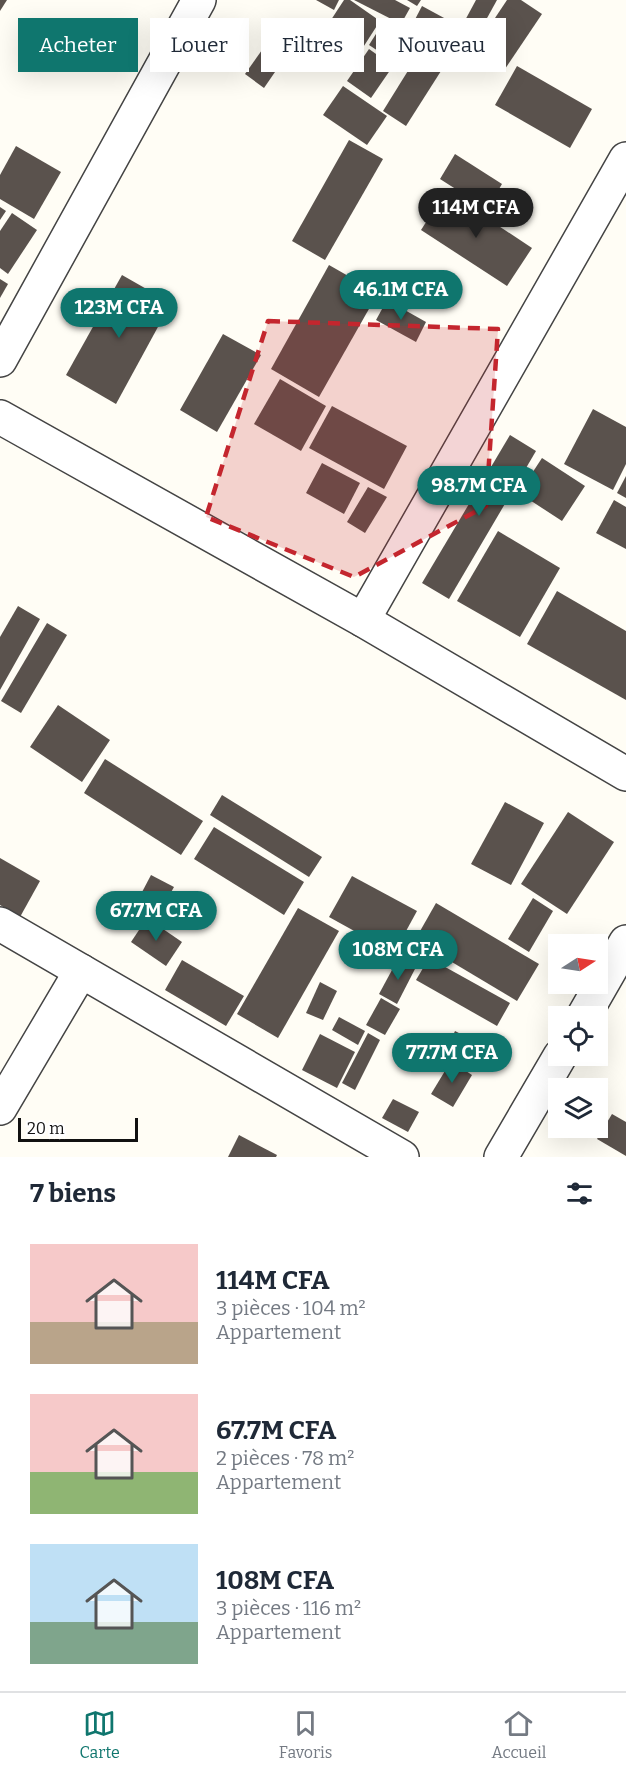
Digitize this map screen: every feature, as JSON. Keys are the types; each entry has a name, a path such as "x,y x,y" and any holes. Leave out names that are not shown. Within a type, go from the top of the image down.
{"street":[{"path":"0,360 199,0"},
{"path":"363,620 626,159"},
{"path":"2,422 363,620 626,774"},
{"path":"0,924 402,1157"},
{"path":"588,1006 626,942"},
{"path":"0,1108 81,971"},
{"path":"501,1157 554,1066"}],"highlighted area":[{"path":"268,321 498,329 486,506 354,577 206,517"}],"building":[{"path":"0,0 7,0 0,11"},
{"path":"316,0 339,0 334,10"},
{"path":"344,0 350,0 376,18 376,27 364,46 364,18 332,18"},
{"path":"354,0 395,0 410,8 404,18 389,18"},
{"path":"407,0 421,0 417,6"},
{"path":"476,0 497,0 487,18 466,18"},
{"path":"507,0 521,0 542,14 506,68 506,18 495,18"},
{"path":"422,6 444,18 416,18"},
{"path":"376,34 376,50 369,45"},
{"path":"369,49 376,54 376,72 389,72 371,98 347,81 353,72 364,72 364,56"},
{"path":"261,51 261,72 275,72 264,88 245,74 249,72 249,68"},
{"path":"517,66 592,109 570,148 495,105"},
{"path":"407,72 440,72 406,126 383,111"},
{"path":"343,86 387,116 367,145 323,115"},
{"path":"349,140 383,159 325,260 292,241"},
{"path":"16,146 61,172 34,219 0,199 0,175"},
{"path":"455,154 502,184 487,209 440,179"},
{"path":"446,191 532,248 507,286 421,230"},
{"path":"0,207 6,211 0,220"},
{"path":"12,213 37,230 8,274 0,268 0,231"},
{"path":"329,265 378,293 319,397 271,369"},
{"path":"122,275 171,303 116,404 66,375"},
{"path":"0,279 8,284 0,298"},
{"path":"387,300 426,322 416,342 376,320"},
{"path":"223,334 261,355 217,432 180,410"},
{"path":"280,379 326,406 301,451 254,424"},
{"path":"332,406 407,446 384,489 309,448"},
{"path":"593,409 626,427 626,464 613,490 564,464"},
{"path":"510,435 536,451 449,599 422,583"},
{"path":"542,458 585,486 562,521 519,493"},
{"path":"322,463 360,483 344,514 306,493"},
{"path":"626,476 626,498 617,493"},
{"path":"368,487 387,497 365,533 347,522"},
{"path":"614,500 626,507 626,549 596,533"},
{"path":"498,531 560,568 520,637 457,601"},
{"path":"557,591 626,631 626,700 527,644"},
{"path":"18,606 40,619 0,690 0,637"},
{"path":"47,623 67,635 21,713 1,701"},
{"path":"58,705 110,740 82,782 30,747"},
{"path":"105,759 203,821 181,855 84,793"},
{"path":"222,795 322,857 309,877 210,815"},
{"path":"505,802 544,823 511,885 471,864"},
{"path":"568,812 614,842 567,914 521,884"},
{"path":"214,827 304,882 284,915 194,859"},
{"path":"0,858 40,881 20,917 0,905"},
{"path":"151,875 174,887 164,905 141,894"},
{"path":"352,876 417,911 394,953 329,917"},
{"path":"533,898 553,911 529,952 508,939"},
{"path":"436,903 539,964 517,1001 415,940"},
{"path":"298,908 339,931 278,1038 237,1014"},
{"path":"147,918 182,942 166,966 131,942"},
{"path":"399,957 416,967 397,1004 379,994"},
{"path":"429,958 510,1003 497,1026 416,980"},
{"path":"182,960 244,996 226,1026 165,990"},
{"path":"320,982 337,991 323,1020 306,1013"},
{"path":"381,998 400,1009 385,1035 366,1025"},
{"path":"339,1017 365,1031 358,1045 332,1030"},
{"path":"455,1031 486,1047 475,1070 444,1055"},
{"path":"368,1033 380,1040 355,1090 342,1083"},
{"path":"320,1034 355,1052 337,1088 302,1070"},
{"path":"451,1061 472,1075 453,1107 431,1094"},
{"path":"393,1099 419,1112 408,1132 382,1118"},
{"path":"612,1114 626,1122 626,1156 597,1139 608,1138 608,1121"},
{"path":"239,1135 277,1155 276,1157 228,1157"}]}
